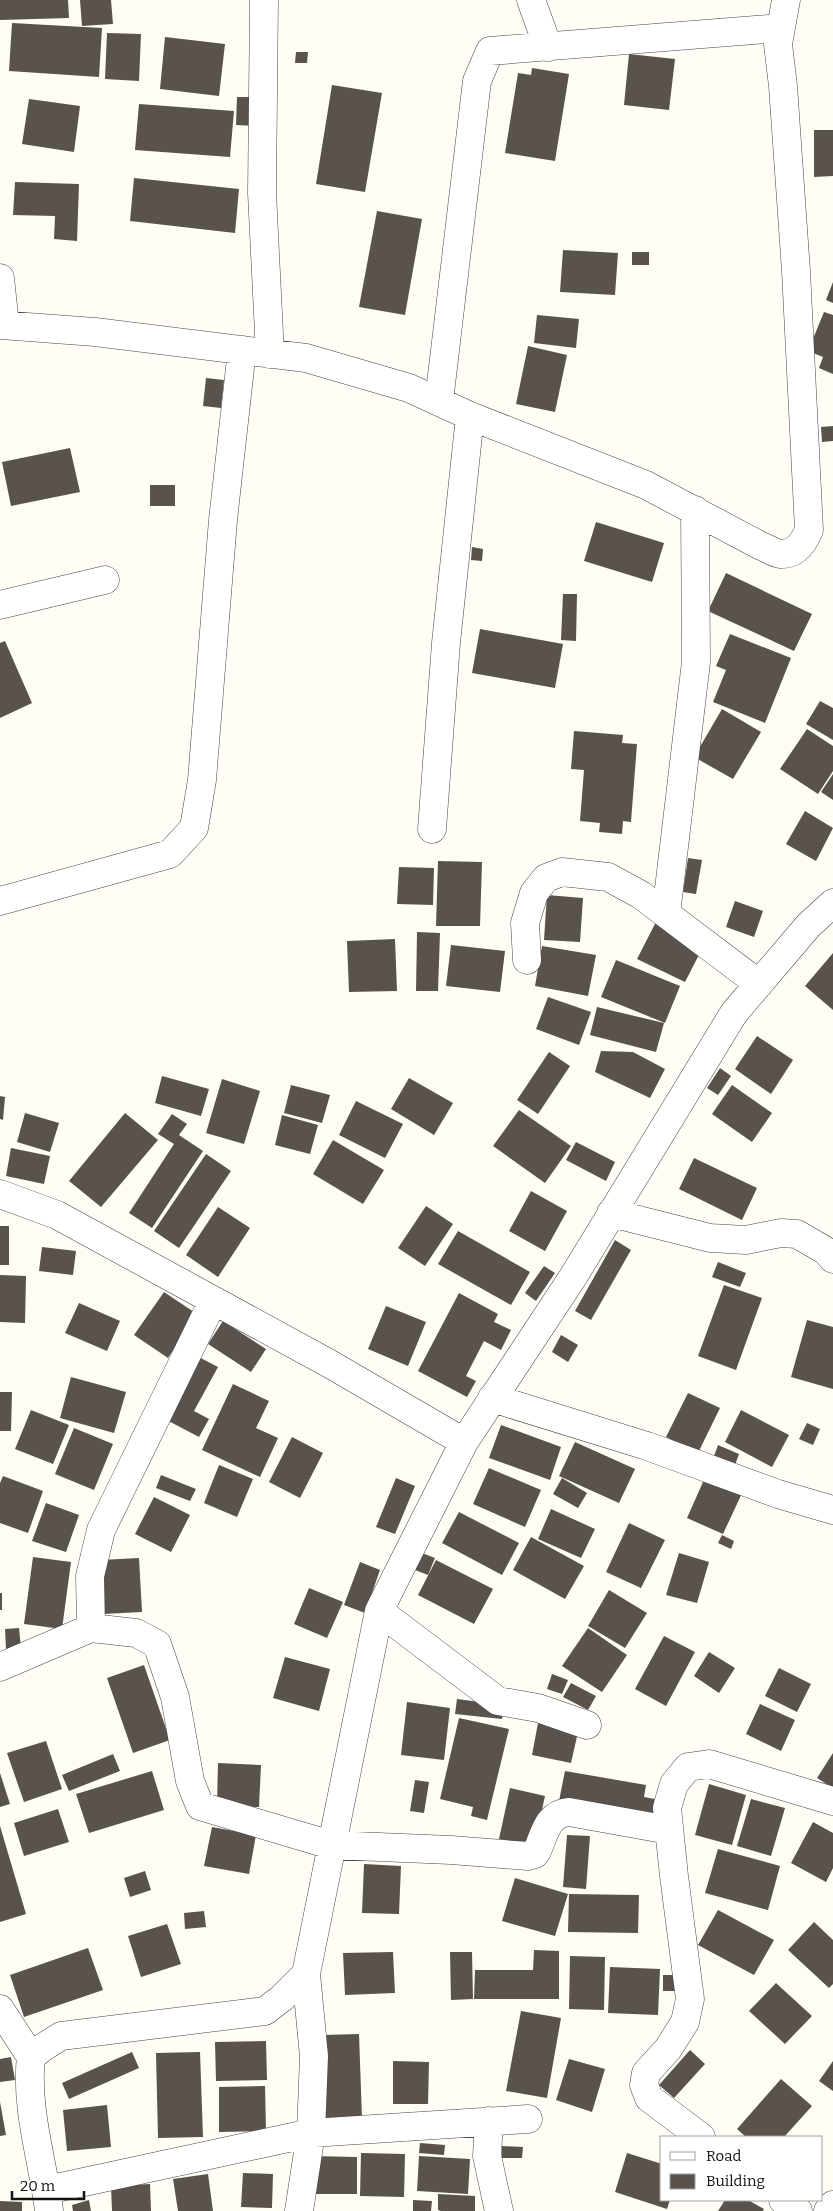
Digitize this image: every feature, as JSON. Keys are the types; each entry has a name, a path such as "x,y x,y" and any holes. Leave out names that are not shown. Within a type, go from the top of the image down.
{"street":[{"path":"264,0 262,193 270,354"},
{"path":"531,0 548,47"},
{"path":"0,278 3,325 95,332 306,358 409,388 470,416 646,485 761,546 780,554 792,551 803,544 809,530 796,271 784,86 778,44 786,0"},
{"path":"439,401 477,81 490,51 780,28"},
{"path":"0,901 170,854 194,828 202,780 223,520 242,350"},
{"path":"432,829 446,643 470,416"},
{"path":"666,914 696,662 695,510"},
{"path":"0,605 106,580"},
{"path":"527,960 524,923 534,893 546,878 562,872 608,877 641,895 759,984"},
{"path":"299,2211 311,2133 314,2056 306,1974 379,1611 464,1442 573,1277 734,1013 759,984 821,929 833,903"},
{"path":"0,1194 57,1214 330,1364 464,1442"},
{"path":"612,1213 710,1238 746,1240 781,1233 797,1234 831,1252"},
{"path":"91,1628 90,1576 101,1530 213,1301"},
{"path":"492,1398 647,1446 778,1494 833,1510"},
{"path":"379,1611 498,1701 538,1708 587,1725"},
{"path":"0,1667 91,1628 136,1633 157,1644 175,1697 190,1781 200,1806 331,1844 528,1856 535,1854 537,1851 552,1818 559,1813 569,1812 670,1830"},
{"path":"700,2136 649,2098 644,2085 646,2073 668,2049 685,2022 690,1999 668,1808 674,1784 688,1767 709,1764 833,1801"},
{"path":"31,2057 61,2036 265,2011 282,1998 306,1974"},
{"path":"0,2009 31,2057 29,2073 31,2100 48,2201 311,2133 528,2119"},
{"path":"489,2121 487,2156 500,2211"},
{"path":"784,2201 798,2211"},
{"path":"828,2211 833,2205"}],"building":[{"path":"0,0 68,0 69,18 0,20"},
{"path":"80,0 111,0 113,24 82,26"},
{"path":"12,23 102,28 99,77 9,71"},
{"path":"107,33 141,34 139,81 105,79"},
{"path":"165,37 225,44 219,96 160,89"},
{"path":"296,52 308,52 307,63 295,63"},
{"path":"629,54 675,59 669,110 624,105"},
{"path":"532,68 569,74 555,161 505,153 518,73 531,75"},
{"path":"332,85 382,93 365,192 316,184"},
{"path":"237,97 257,97 256,126 236,125"},
{"path":"29,99 80,106 74,152 22,144"},
{"path":"139,104 234,111 230,157 135,150"},
{"path":"814,130 833,130 833,176 814,177"},
{"path":"134,178 239,189 235,233 130,221"},
{"path":"15,182 79,184 77,241 54,239 55,216 13,215"},
{"path":"377,211 422,219 405,315 359,307"},
{"path":"563,250 618,253 615,295 560,292"},
{"path":"632,252 649,252 649,265 632,265"},
{"path":"833,282 833,303 826,300"},
{"path":"824,312 833,315 833,374 819,368 823,357 808,351"},
{"path":"537,315 579,319 576,348 534,343"},
{"path":"528,346 567,355 555,412 516,404"},
{"path":"206,378 224,380 221,408 203,406"},
{"path":"833,426 833,441 822,442 821,427"},
{"path":"70,448 80,492 11,506 2,462"},
{"path":"150,485 175,485 175,506 150,506"},
{"path":"596,522 664,543 652,582 584,561"},
{"path":"472,547 483,549 482,561 471,560"},
{"path":"726,573 812,614 794,651 708,611"},
{"path":"563,594 577,594 576,641 561,640"},
{"path":"480,629 563,644 555,688 472,673"},
{"path":"730,634 791,658 765,723 713,702 726,670 716,666"},
{"path":"5,641 32,703 0,718 0,643"},
{"path":"820,701 833,708 833,740 806,724"},
{"path":"722,709 761,732 733,779 694,757"},
{"path":"807,729 833,746 833,771 818,794 780,769"},
{"path":"574,731 623,735 622,743 637,744 631,822 623,821 622,834 599,832 600,823 580,821 584,770 571,769"},
{"path":"833,774 833,800 821,792"},
{"path":"805,811 833,828 816,861 786,844"},
{"path":"688,858 702,860 696,894 683,892"},
{"path":"438,861 482,862 480,926 436,926"},
{"path":"399,867 434,868 433,905 397,904"},
{"path":"547,895 583,898 580,942 544,940"},
{"path":"735,901 763,911 754,937 726,927"},
{"path":"656,922 704,945 685,982 637,959"},
{"path":"417,932 440,933 438,991 416,991"},
{"path":"395,939 397,991 349,992 347,941"},
{"path":"451,945 505,951 500,992 446,986"},
{"path":"542,946 596,955 588,996 535,986"},
{"path":"833,953 833,1010 805,986"},
{"path":"616,960 680,986 665,1023 601,997"},
{"path":"548,997 591,1012 579,1045 536,1029"},
{"path":"597,1007 664,1023 656,1052 590,1035"},
{"path":"757,1036 793,1060 771,1094 735,1069"},
{"path":"601,1051 633,1052 665,1069 650,1098 595,1072"},
{"path":"549,1052 570,1066 538,1114 517,1100"},
{"path":"720,1068 731,1076 718,1095 707,1088"},
{"path":"162,1076 209,1089 201,1116 155,1103"},
{"path":"409,1078 453,1103 434,1135 391,1109"},
{"path":"222,1079 260,1091 244,1144 206,1133"},
{"path":"291,1085 330,1095 322,1123 284,1113"},
{"path":"732,1085 772,1113 752,1142 712,1114"},
{"path":"0,1096 5,1097 3,1120 0,1119"},
{"path":"356,1101 403,1124 385,1158 339,1135"},
{"path":"519,1110 571,1146 545,1183 493,1146"},
{"path":"25,1113 59,1123 50,1152 17,1142"},
{"path":"125,1113 158,1140 101,1207 69,1181"},
{"path":"172,1114 187,1124 179,1135 203,1151 152,1228 129,1213 174,1144 158,1134"},
{"path":"282,1115 318,1125 310,1154 275,1145"},
{"path":"333,1140 384,1170 363,1204 313,1174"},
{"path":"576,1142 615,1162 606,1181 566,1160"},
{"path":"11,1148 50,1156 44,1184 6,1176"},
{"path":"206,1154 231,1171 179,1248 154,1231"},
{"path":"694,1158 757,1188 742,1220 679,1189"},
{"path":"531,1191 567,1211 545,1251 509,1231"},
{"path":"426,1206 453,1224 425,1266 398,1248"},
{"path":"218,1207 250,1228 218,1277 186,1255"},
{"path":"0,1226 9,1226 9,1265 0,1265"},
{"path":"458,1231 530,1272 511,1305 438,1264"},
{"path":"615,1240 631,1250 591,1320 575,1311"},
{"path":"42,1247 76,1251 73,1275 39,1271"},
{"path":"718,1262 746,1273 740,1287 712,1277"},
{"path":"544,1266 555,1273 536,1301 525,1293"},
{"path":"0,1275 26,1276 25,1323 0,1322"},
{"path":"724,1285 762,1298 736,1370 698,1356"},
{"path":"164,1292 197,1314 168,1358 134,1335"},
{"path":"459,1293 498,1314 494,1322 511,1330 501,1350 484,1341 466,1376 476,1381 467,1397 418,1371"},
{"path":"79,1303 120,1321 107,1351 65,1333"},
{"path":"386,1306 426,1322 408,1366 368,1349"},
{"path":"807,1320 833,1327 833,1389 791,1377"},
{"path":"223,1321 266,1349 251,1372 208,1344"},
{"path":"561,1335 578,1345 568,1362 552,1352"},
{"path":"195,1355 218,1367 194,1411 209,1419 199,1437 161,1417"},
{"path":"71,1377 126,1392 114,1433 60,1418"},
{"path":"233,1384 269,1401 256,1428 278,1438 260,1477 202,1450"},
{"path":"0,1392 12,1392 11,1431 0,1431"},
{"path":"688,1393 720,1408 698,1453 666,1437"},
{"path":"31,1410 69,1425 53,1464 15,1449"},
{"path":"741,1410 789,1435 772,1467 725,1442"},
{"path":"807,1423 820,1429 813,1445 799,1439"},
{"path":"501,1425 561,1447 550,1480 489,1458"},
{"path":"74,1428 113,1444 94,1490 55,1474"},
{"path":"292,1437 323,1453 300,1498 269,1482"},
{"path":"575,1442 635,1469 619,1503 559,1476"},
{"path":"718,1445 739,1454 735,1465 714,1456"},
{"path":"219,1465 253,1479 237,1517 204,1503"},
{"path":"489,1468 541,1490 525,1527 473,1504"},
{"path":"707,1473 744,1489 723,1534 687,1518"},
{"path":"161,1475 196,1489 190,1501 156,1488"},
{"path":"3,1476 43,1491 28,1533 0,1523 0,1483"},
{"path":"396,1478 415,1486 395,1534 376,1527"},
{"path":"562,1478 587,1493 578,1508 553,1494"},
{"path":"154,1497 190,1515 171,1552 135,1534"},
{"path":"46,1503 79,1515 66,1552 32,1541"},
{"path":"551,1509 595,1529 581,1558 538,1539"},
{"path":"459,1512 519,1543 502,1575 442,1543"},
{"path":"629,1523 665,1540 641,1588 606,1572"},
{"path":"722,1535 734,1541 731,1549 718,1543"},
{"path":"531,1537 584,1566 565,1599 513,1570"},
{"path":"422,1553 435,1558 428,1575 415,1570"},
{"path":"679,1553 709,1562 697,1603 666,1595"},
{"path":"33,1557 71,1562 62,1629 24,1624"},
{"path":"139,1558 142,1612 103,1614 100,1560"},
{"path":"436,1560 493,1589 474,1624 418,1595"},
{"path":"360,1562 380,1570 365,1613 344,1605"},
{"path":"309,1588 343,1602 327,1638 294,1624"},
{"path":"609,1590 647,1613 625,1648 588,1626"},
{"path":"0,1593 2,1593 2,1610 0,1610"},
{"path":"19,1628 21,1648 6,1649 5,1629"},
{"path":"588,1628 627,1655 602,1692 562,1666"},
{"path":"664,1636 695,1652 666,1706 635,1689"},
{"path":"709,1652 735,1668 719,1693 694,1676"},
{"path":"285,1657 330,1669 319,1711 273,1698"},
{"path":"144,1665 170,1740 133,1753 107,1678"},
{"path":"779,1668 811,1684 797,1712 765,1696"},
{"path":"552,1674 568,1680 562,1694 547,1689"},
{"path":"571,1683 596,1696 588,1710 563,1697"},
{"path":"457,1699 504,1705 502,1719 455,1714"},
{"path":"407,1702 450,1708 444,1760 401,1755"},
{"path":"760,1704 795,1720 781,1751 746,1734"},
{"path":"459,1718 509,1729 487,1820 471,1816 473,1807 440,1799"},
{"path":"538,1723 578,1732 571,1763 532,1755"},
{"path":"46,1741 62,1789 24,1802 7,1753"},
{"path":"833,1753 833,1788 817,1778"},
{"path":"113,1754 120,1771 69,1791 62,1775"},
{"path":"218,1763 261,1765 259,1807 217,1806"},
{"path":"152,1771 164,1810 89,1833 76,1794"},
{"path":"565,1771 646,1785 644,1797 666,1801 663,1819 559,1801"},
{"path":"0,1773 10,1804 0,1807"},
{"path":"415,1780 429,1782 424,1813 410,1811"},
{"path":"709,1784 746,1795 732,1845 695,1835"},
{"path":"510,1788 545,1796 534,1846 499,1839"},
{"path":"751,1799 785,1808 771,1856 737,1846"},
{"path":"58,1809 69,1842 24,1856 14,1823"},
{"path":"813,1822 833,1833 833,1868 826,1882 791,1863"},
{"path":"0,1826 26,1914 0,1922"},
{"path":"212,1827 256,1835 249,1874 204,1866"},
{"path":"567,1835 590,1836 586,1889 563,1887"},
{"path":"718,1849 780,1866 768,1910 705,1893"},
{"path":"364,1864 401,1866 399,1914 362,1913"},
{"path":"145,1871 151,1890 130,1897 124,1878"},
{"path":"515,1878 568,1894 555,1936 502,1921"},
{"path":"569,1894 639,1895 638,1933 568,1932"},
{"path":"718,1910 774,1940 754,1975 698,1945"},
{"path":"204,1911 206,1927 185,1929 184,1913"},
{"path":"814,1922 833,1940 833,1984 829,1988 788,1950"},
{"path":"167,1924 181,1964 141,1977 128,1936"},
{"path":"88,1948 103,1990 24,2017 10,1975"},
{"path":"534,1950 559,1951 559,1999 474,1999 475,1970 533,1970"},
{"path":"393,1952 395,1993 345,1995 343,1953"},
{"path":"450,1952 472,1952 473,1999 451,2000"},
{"path":"570,1956 605,1957 604,2010 569,2009"},
{"path":"610,1967 660,1969 658,2015 608,2013"},
{"path":"663,1975 679,1975 679,1991 663,1991"},
{"path":"776,1983 812,2016 785,2044 749,2011"},
{"path":"521,2011 561,2018 547,2098 506,2091"},
{"path":"359,2034 362,2118 325,2119 323,2035"},
{"path":"266,2041 267,2080 216,2081 215,2042"},
{"path":"690,2050 705,2064 674,2098 659,2085"},
{"path":"132,2052 139,2068 69,2099 62,2083"},
{"path":"200,2052 203,2137 158,2138 156,2053"},
{"path":"11,2057 15,2080 0,2082 0,2059"},
{"path":"569,2059 605,2069 592,2112 556,2100"},
{"path":"393,2061 429,2062 428,2104 393,2104"},
{"path":"833,2061 833,2091 819,2081"},
{"path":"781,2079 812,2106 785,2136 745,2136 737,2129"},
{"path":"265,2086 266,2131 219,2132 219,2087"},
{"path":"0,2102 6,2135 0,2136"},
{"path":"107,2105 111,2147 67,2151 63,2110"},
{"path":"420,2143 445,2145 444,2155 419,2153"},
{"path":"502,2146 523,2147 522,2158 502,2158"},
{"path":"361,2153 405,2154 404,2197 360,2196"},
{"path":"627,2153 660,2163 660,2201 670,2201 667,2209 615,2192"},
{"path":"311,2156 357,2157 357,2194 311,2194"},
{"path":"419,2156 470,2159 468,2194 417,2191"},
{"path":"243,2173 273,2174 272,2208 241,2207"},
{"path":"208,2174 213,2211 178,2211 173,2179"},
{"path":"150,2184 151,2211 112,2211 111,2186"},
{"path":"438,2194 475,2196 475,2211 438,2210"},
{"path":"89,2200 91,2211 73,2211 72,2205"},
{"path":"413,2200 432,2201 431,2211 413,2211"},
{"path":"0,2201 22,2202 22,2211 0,2211"},
{"path":"724,2201 750,2201 764,2209 763,2211 718,2211"}]}
